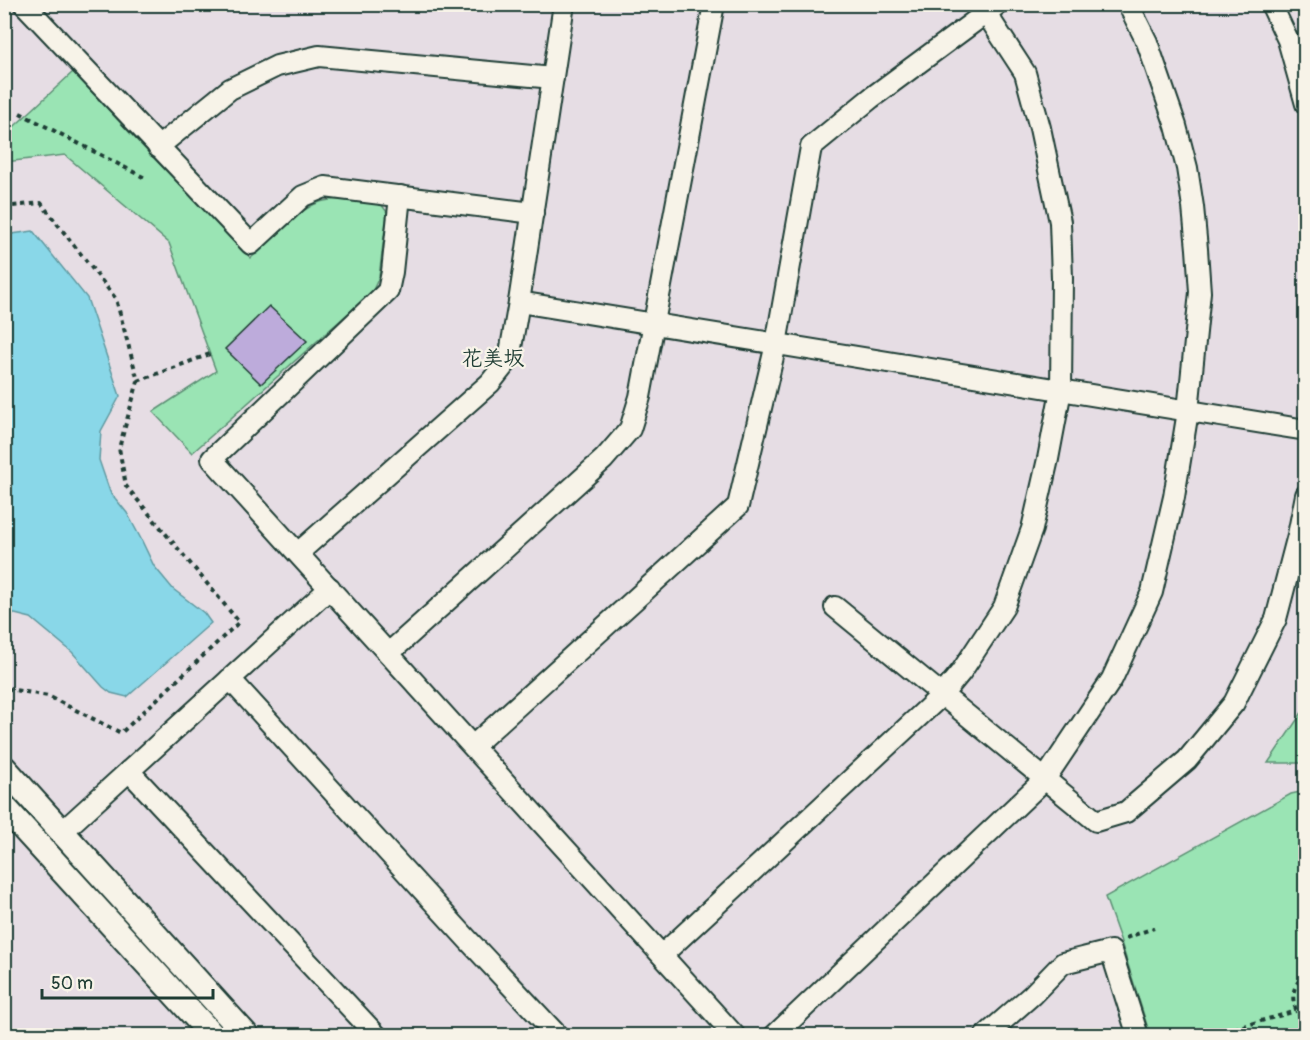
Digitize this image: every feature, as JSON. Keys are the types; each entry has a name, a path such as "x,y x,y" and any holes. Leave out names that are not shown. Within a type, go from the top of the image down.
{"street":[{"path":"24,4 251,244 303,196 325,187 533,213"},
{"path":"298,553 490,383 509,359 564,4"},
{"path":"389,653 604,459 630,429 640,397 714,4"},
{"path":"774,1035 1045,779 1112,679 1152,592 1174,497 1188,411 1200,292 1193,207 1187,168 1176,126 1147,42 1128,4"},
{"path":"1271,4 1288,40 1305,104"},
{"path":"473,746 738,506 776,344 811,147 988,8 1025,73 1040,128 1060,222 1061,390 1032,529 1004,607 961,672 942,694 662,956"},
{"path":"158,147 230,89 277,66 319,56 553,78"},
{"path":"400,196 388,291 212,459 735,1035"},
{"path":"519,302 1305,430"},
{"path":"835,607 1096,821 1126,812 1187,760 1234,703 1276,619 1298,535 1305,495"},
{"path":"62,832 330,588"},
{"path":"230,679 558,1035"},
{"path":"4,768 247,1035"},
{"path":"129,771 376,1035"},
{"path":"4,807 213,1035"},
{"path":"985,1035 1063,963 1111,951 1138,1035"}],"path":[{"path":"21,113 145,178"},
{"path":"4,207 41,203 116,299 138,381 119,448 126,486 239,622 121,733 48,696 4,688"},
{"path":"138,381 210,354"},
{"path":"1127,945 1126,938 1154,928"},
{"path":"1305,974 1296,984 1293,993 1296,1011 1305,1021"},
{"path":"1208,1035 1296,1011"}],"green space":[{"path":"73,72 251,258 286,225 315,204 331,200 352,200 381,204 387,212 379,277 372,292 192,453 153,412 216,371 169,243 65,155 5,162 5,135"},
{"path":"1305,708 1305,763 1268,763"},
{"path":"1305,791 1305,1035 1150,1035 1105,897 1291,794"}],"water":[{"path":"33,231 87,298 120,396 101,431 99,460 110,492 127,513 154,566 173,589 204,613 211,623 127,697 111,693 103,687 72,652 31,618 11,613 5,616 5,235"}],"building":[{"path":"269,306 307,341 261,384 225,349"}],"district":[{"name":"花美坂","path":"493,358"}]}
